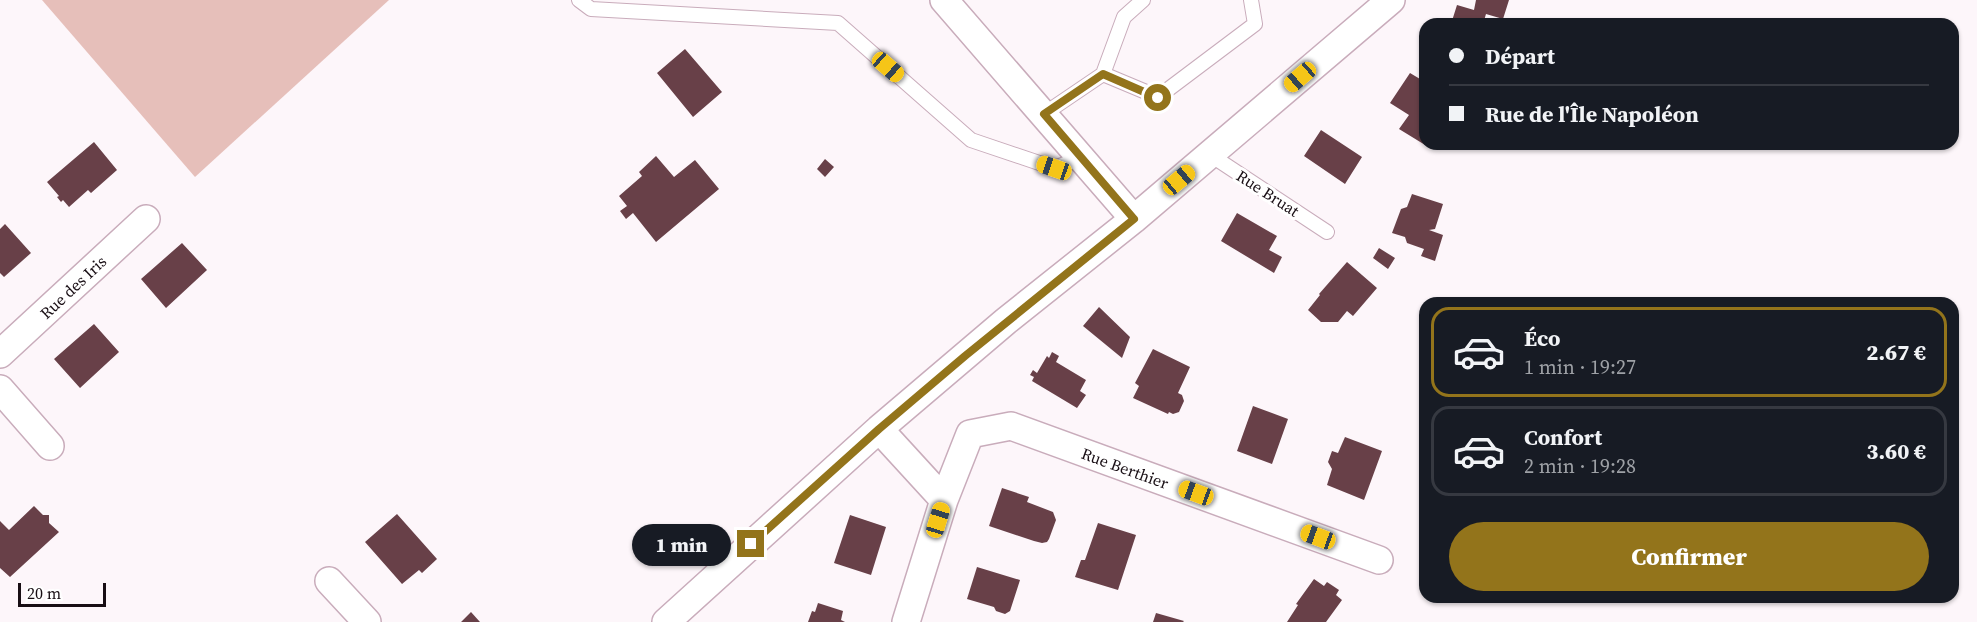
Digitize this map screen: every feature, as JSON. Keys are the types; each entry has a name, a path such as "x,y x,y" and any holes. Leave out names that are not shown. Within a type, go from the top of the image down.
{"street":[{"path":"944,0 1134,219"},
{"path":"666,622 879,429 1006,321 1134,219 1390,0"},
{"name":"Rue des Iris","path":"0,354 146,219"},
{"path":"0,389 50,446"},
{"name":"Rue Berthier","path":"906,622 944,500 970,434 1011,426 1379,560"},
{"path":"879,429 944,500"},
{"path":"329,581 367,622"}],"lane":[{"path":"579,0 591,9 838,23 971,140 1054,168 1081,158"},
{"path":"1044,114 1103,74 1124,17 1143,0"},
{"path":"1103,74 1158,98 1255,24 1251,0"},
{"name":"Rue Bruat","path":"1209,154 1327,231"}],"shaded area":[{"path":"42,0 389,0 195,177"}],"building":[{"path":"1476,0 1509,0 1503,18 1486,14 1485,18 1453,18 1457,5 1474,10"},
{"path":"685,49 722,92 693,117 657,73"},
{"path":"1410,73 1419,78 1419,141 1399,129 1409,115 1390,103"},
{"path":"1321,130 1362,157 1345,184 1304,156"},
{"path":"94,142 117,170 91,193 88,190 69,207 63,200 61,202 57,197 59,196 47,182"},
{"path":"656,156 674,177 695,160 719,189 656,242 633,213 626,219 620,211 627,206 619,196 642,176 639,172"},
{"path":"825,159 834,167 825,177 817,169"},
{"path":"1412,194 1443,204 1435,229 1429,230 1443,235 1435,261 1421,256 1424,249 1407,243 1405,237 1392,233 1401,209 1407,207"},
{"path":"1237,213 1277,236 1269,250 1282,257 1274,273 1221,241"},
{"path":"5,224 31,253 4,277 0,273 0,229"},
{"path":"182,243 207,270 166,308 141,279"},
{"path":"1379,248 1395,258 1388,269 1373,258"},
{"path":"1347,262 1377,288 1353,316 1347,311 1338,322 1321,322 1308,310"},
{"path":"1099,307 1130,337 1122,358 1083,326"},
{"path":"94,324 119,352 80,388 54,359"},
{"path":"1153,349 1190,367 1178,393 1182,395 1184,401 1179,412 1168,414 1133,398 1139,386 1135,383"},
{"path":"1052,352 1059,356 1056,362 1086,380 1080,391 1086,395 1077,408 1032,381 1034,377 1030,375 1033,370 1037,373"},
{"path":"1253,406 1288,419 1272,464 1237,451"},
{"path":"1345,437 1382,451 1364,500 1327,485 1332,469 1328,462 1332,451 1338,453"},
{"path":"1002,488 1029,497 1027,502 1053,512 1056,520 1047,542 1034,541 989,526"},
{"path":"34,506 43,515 49,515 49,523 59,532 10,577 0,568 0,521 9,530"},
{"path":"397,514 437,559 422,573 419,570 402,584 365,542"},
{"path":"850,515 886,527 871,575 834,563"},
{"path":"1098,523 1136,535 1118,590 1075,577 1081,560 1085,560"},
{"path":"977,567 1020,580 1010,611 1005,614 996,611 994,607 967,599"},
{"path":"1314,579 1324,586 1327,582 1339,590 1336,595 1342,600 1326,622 1287,622 1298,605 1296,604"},
{"path":"818,603 843,611 841,620 845,622 808,622"},
{"path":"471,612 480,622 461,622"},
{"path":"1156,613 1184,621 1153,622"}],"route":[{"path":"751,544 879,429 1006,321 1134,219 1044,114 1103,74 1158,98"}]}
